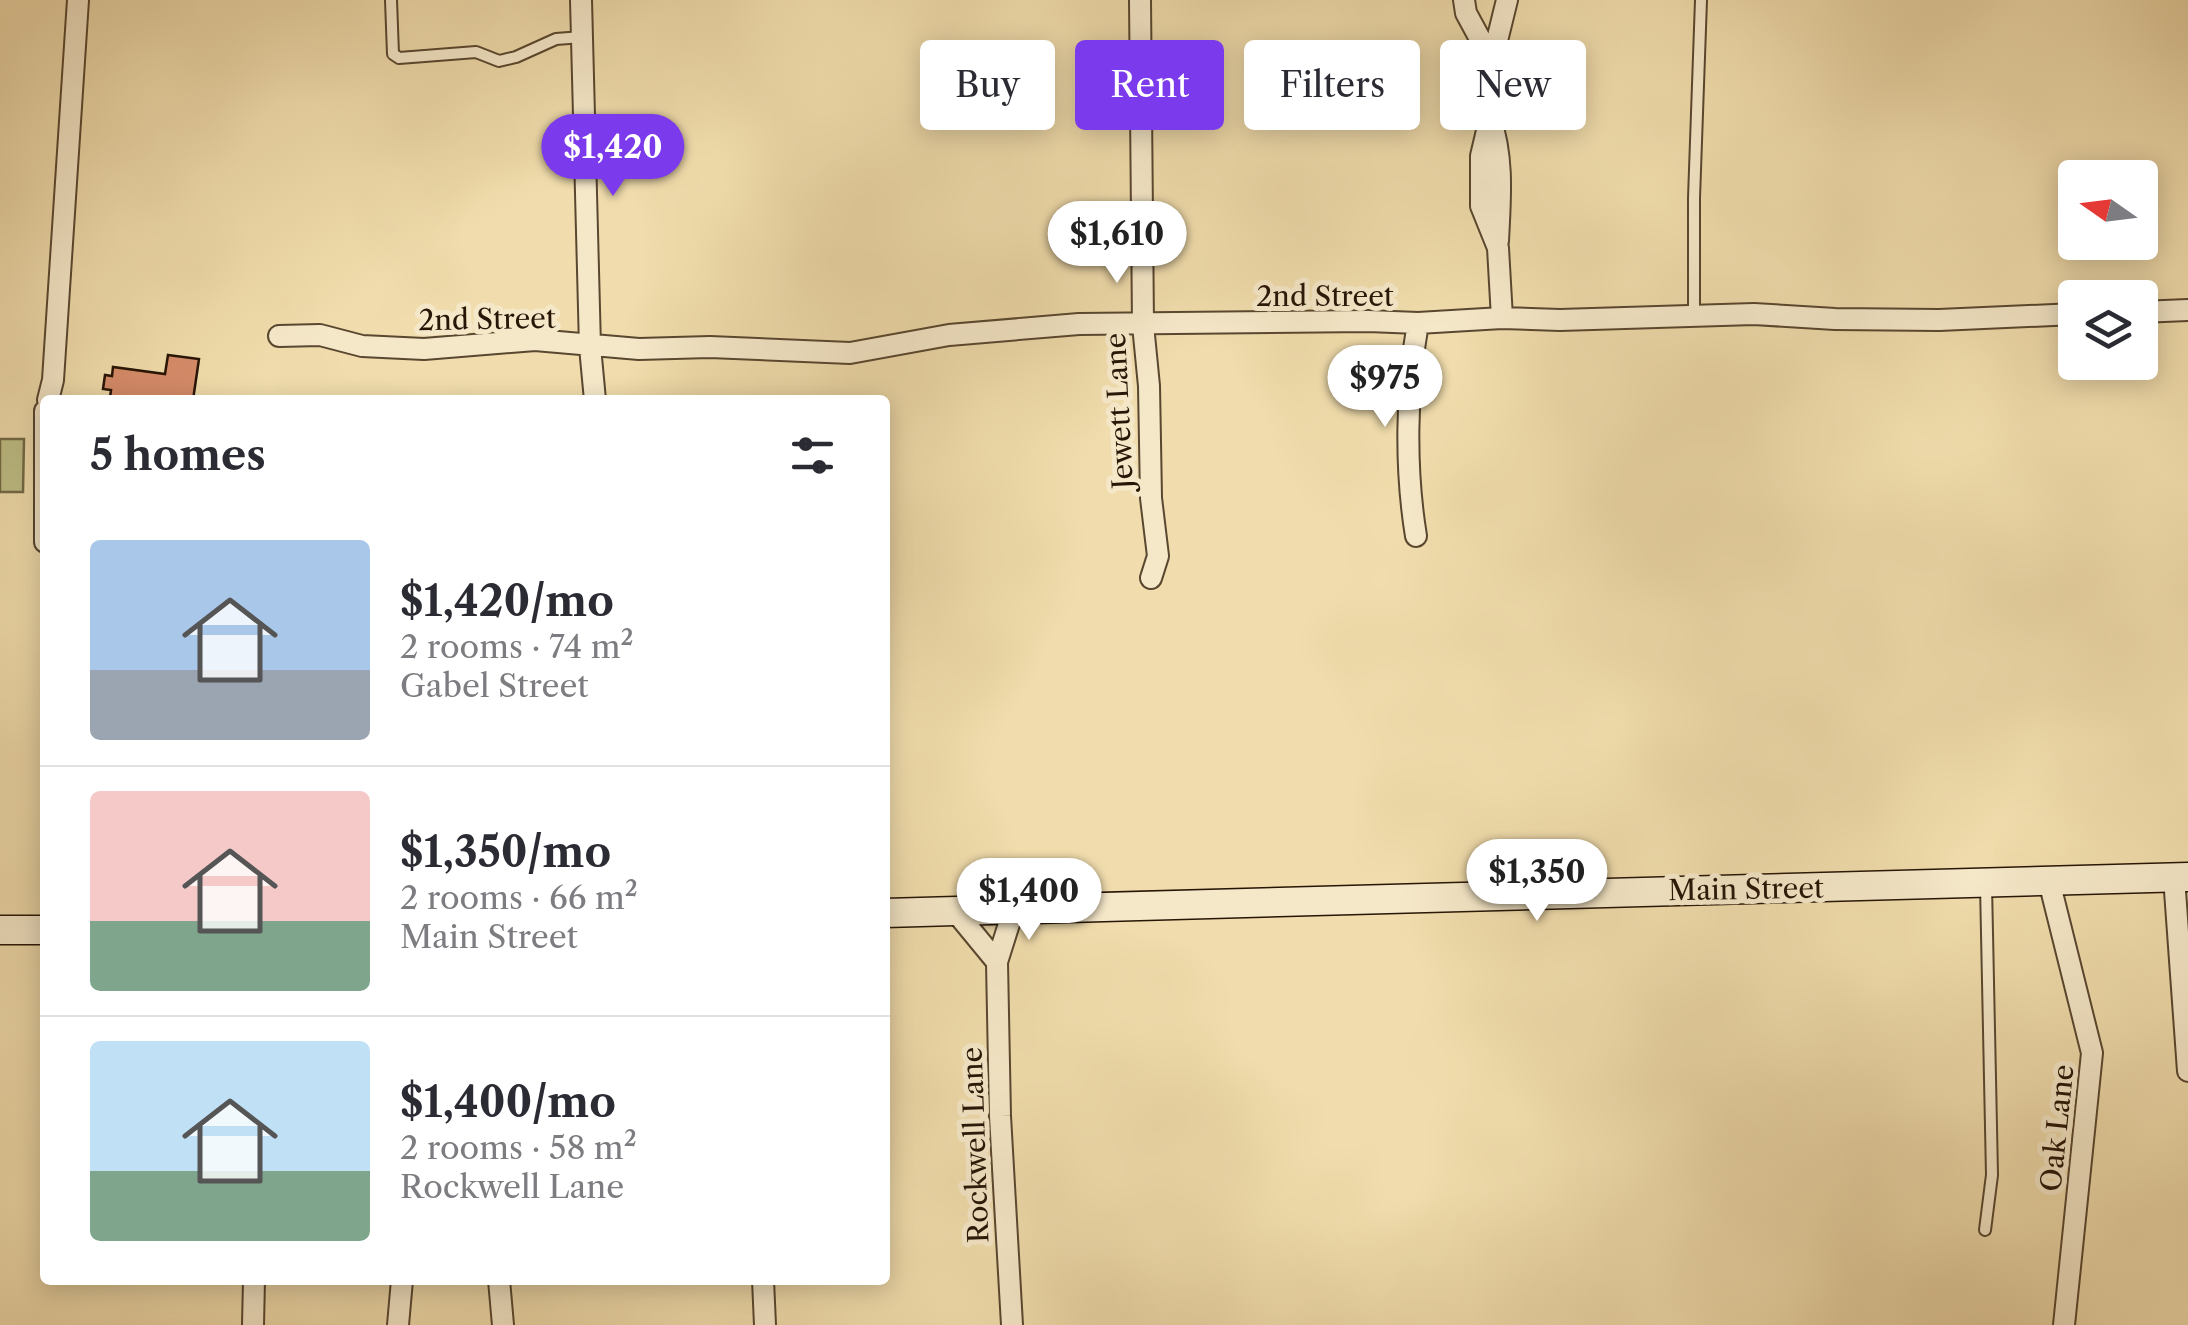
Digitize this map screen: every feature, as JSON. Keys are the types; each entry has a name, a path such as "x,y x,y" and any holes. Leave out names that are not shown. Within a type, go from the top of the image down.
{"main road":[{"name":"Main Street","path":"890,913 2181,877"},
{"path":"0,930 40,930"}],"street":[{"path":"50,395 54,380 78,0"},
{"path":"582,0 590,347 595,395"},
{"name":"Jewett Lane","path":"1140,0 1142,325 1149,386 1150,498 1158,556 1151,578"},
{"path":"1464,0 1466,13 1481,40"},
{"path":"1497,40 1507,0"},
{"path":"1487,130 1481,156 1481,206 1498,248 1502,318"},
{"path":"2158,311 2188,310"},
{"name":"2nd Street","path":"279,336 320,335 362,346 424,348 536,340 590,347 710,346 850,353 949,335 1079,324 1418,324 1502,318 1694,315 1939,320 2058,315"},
{"path":"1416,536 1410,482 1410,371 1418,324"},
{"path":"2181,877 2188,1071"},
{"name":"Oak Lane","path":"2049,882 2092,1053 2064,1325"},
{"name":"Rockwell Lane","path":"1012,1325 1000,1116 997,962 1014,908"},
{"path":"954,910 997,962"},
{"path":"253,1325 254,1285"},
{"path":"398,1325 402,1285"},
{"path":"500,1285 504,1325"},
{"path":"763,1285 765,1325"}],"lane":[{"path":"390,0 392,54 399,58 476,52 499,61 556,39 582,36"},
{"path":"1694,315 1701,0"},
{"path":"1984,1230 1992,1175 1986,884"}],"green space":[{"path":"0,439 24,439 23,492 0,492"}],"building":[{"path":"168,355 199,359 194,395 110,395 111,390 103,389 105,375 112,376 113,367 165,374"}]}
